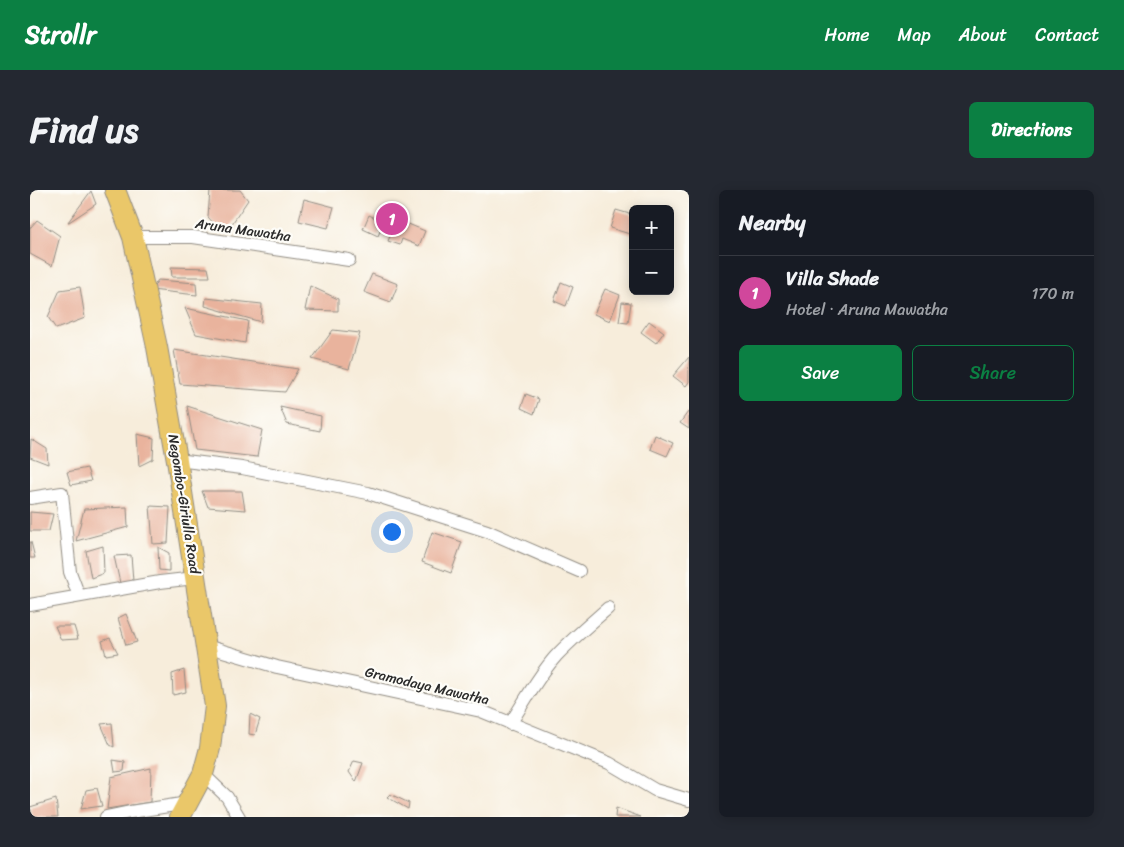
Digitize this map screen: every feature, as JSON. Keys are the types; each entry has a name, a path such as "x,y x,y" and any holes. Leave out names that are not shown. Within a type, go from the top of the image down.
{"main road":[{"name":"Negombo-Giriulla Road","path":"114,190 133,237 157,347 177,460 215,706 210,748 203,774 184,810"}],"street":[{"name":"Aruna Mawatha","path":"133,237 192,237 349,260"},
{"path":"177,460 242,468 368,493 488,530 579,571"},
{"path":"30,498 62,493 70,572 79,596"},
{"path":"30,605 160,582 195,578"},
{"path":"510,724 542,674 556,656 572,639 608,608"},
{"name":"Gramodaya Mawatha","path":"206,646 277,667 481,711 609,763 655,790 689,800"},
{"path":"203,774 227,797 239,817"},
{"path":"106,817 130,812 184,810"}],"building":[{"path":"210,190 240,190 248,200 229,228 216,226 208,217"},
{"path":"91,191 96,204 68,222"},
{"path":"304,199 334,207 328,228 299,221"},
{"path":"616,210 629,214 629,234 610,228"},
{"path":"369,215 384,222 378,236 363,229"},
{"path":"398,217 407,220 406,223 425,231 419,246 402,239 400,245 388,241"},
{"path":"37,220 60,236 52,266 30,254 30,228"},
{"path":"171,267 208,268 210,277 172,277"},
{"path":"372,274 398,284 391,302 364,292"},
{"path":"158,280 196,283 197,295 151,290"},
{"path":"561,282 573,287 566,306 554,301"},
{"path":"310,286 338,299 338,311 305,310"},
{"path":"80,287 85,318 56,329 48,317 60,290"},
{"path":"605,289 620,295 610,321 594,314"},
{"path":"206,298 262,304 261,322 205,306"},
{"path":"622,302 631,303 628,323 619,322"},
{"path":"185,308 248,321 245,343 196,334"},
{"path":"649,321 664,332 656,343 641,332"},
{"path":"333,330 360,333 349,369 312,359"},
{"path":"174,350 298,369 285,392 180,384"},
{"path":"689,357 689,382 686,386 673,376"},
{"path":"526,394 539,399 534,414 521,408"},
{"path":"187,406 262,430 257,457 195,450"},
{"path":"280,407 321,416 320,431 287,424"},
{"path":"689,413 689,429 680,423"},
{"path":"137,434 154,438 153,459 139,466"},
{"path":"655,435 673,443 667,456 650,449"},
{"path":"31,439 47,449 48,464 30,457"},
{"path":"87,468 91,481 71,485 67,472"},
{"path":"202,491 242,491 245,510 208,507"},
{"path":"150,506 170,507 168,543 153,544"},
{"path":"127,507 128,527 76,541 84,509"},
{"path":"30,512 53,514 49,531 30,531"},
{"path":"432,532 462,542 451,573 422,562"},
{"path":"31,542 35,558 30,558"},
{"path":"103,546 104,573 91,578 86,551"},
{"path":"158,547 169,553 169,571 159,570"},
{"path":"131,555 133,581 120,583 114,556"},
{"path":"126,614 137,642 126,645 118,618"},
{"path":"55,626 74,626 78,639 61,640"},
{"path":"110,638 118,653 106,655 102,641"},
{"path":"184,670 186,692 173,695 172,674"},
{"path":"250,714 260,719 255,735 249,734"},
{"path":"112,723 114,747 110,745 101,724"},
{"path":"113,760 125,762 124,771 115,772"},
{"path":"354,761 363,763 356,782 349,772"},
{"path":"151,768 150,802 107,809 111,777"},
{"path":"97,788 102,806 81,809 86,790"},
{"path":"390,794 409,803 408,809 387,797"},
{"path":"56,799 58,817 33,817 30,807"},
{"path":"616,808 641,817 615,817"}],"place":[{"name":"Villa Shade","path":"392,219"}]}
